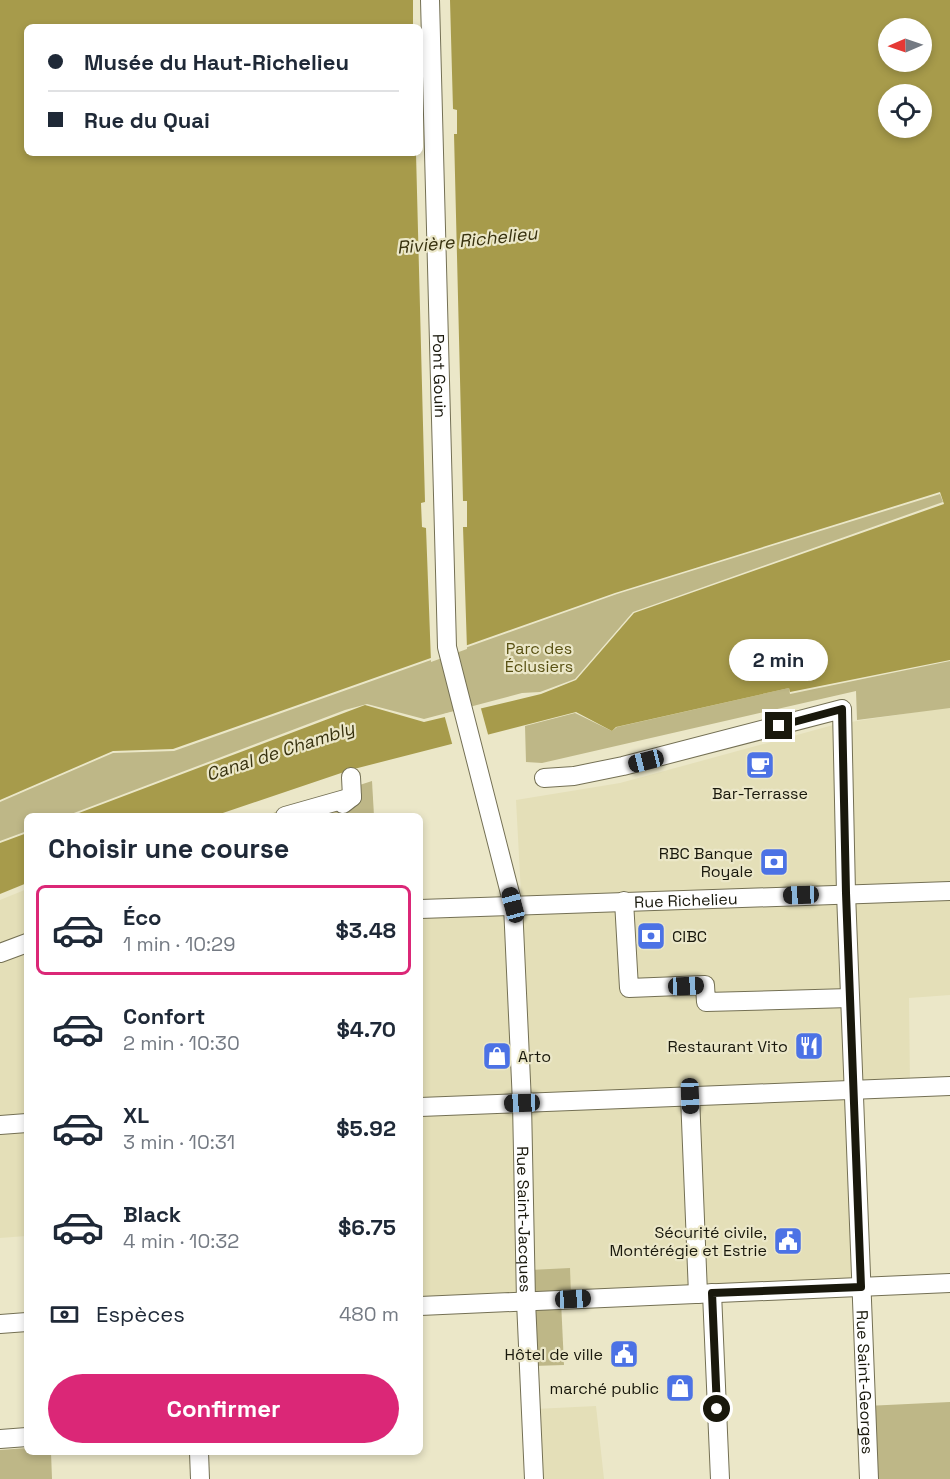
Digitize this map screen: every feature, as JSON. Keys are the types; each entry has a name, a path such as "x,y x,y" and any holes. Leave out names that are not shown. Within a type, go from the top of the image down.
{"street":[{"name":"Pont Gouin","path":"430,0 447,647 472,751"},
{"name":"Rue Saint-Georges","path":"544,778 574,776 623,766 842,709 846,893 869,1479"},
{"name":"Rue Saint-Jacques","path":"472,751 513,905 534,1479"},
{"path":"351,777 352,797"},
{"path":"296,813 352,797"},
{"path":"329,813 352,797"},
{"name":"Rue Richelieu","path":"423,909 950,891"},
{"path":"624,901 629,988 705,985 706,1002 850,998"},
{"path":"0,953 24,944"},
{"path":"423,1107 950,1086"},
{"path":"690,1096 711,1293 720,1479"},
{"path":"0,1125 24,1124"},
{"path":"423,1306 950,1283"},
{"path":"711,1293 726,1340"},
{"path":"0,1324 24,1322"},
{"path":"0,1439 24,1437"},
{"path":"199,1455 200,1479"}],"shaded area":[{"path":"950,707 950,995 909,998 910,1087 854,1089 861,1287 530,1304 535,1409 596,1406 604,1479 534,1479 526,1302 423,1306 423,909 513,905 521,894 516,800 620,783 837,724"},
{"path":"24,890 24,1236 0,1238 0,900"}],"green space":[{"name":"Parc des Éclusiers","path":"940,494 943,502 633,612 575,679 540,692 522,693 424,719 367,704 345,710 74,813 24,813 24,832 0,841 0,802 113,753 174,751 617,594"},
{"path":"950,661 950,708 857,720 856,691 542,763 526,762 525,726 575,713 612,731 617,727 789,688 790,694"},
{"path":"372,781 374,813 273,813"},
{"path":"570,1268 571,1295 531,1297 530,1270"},
{"path":"561,1301 564,1365 533,1366 530,1304"},
{"path":"950,1402 950,1479 869,1479 866,1406"},
{"path":"24,1448 24,1455 51,1455 52,1479 0,1479 0,1450"}],"water":[{"path":"0,0 950,0 950,660 790,692 789,688 616,727 612,731 576,712 350,770 223,813 79,813 365,705 424,722 541,694 576,680 634,613 944,504 940,492 615,593 173,749 113,751 0,800"},
{"path":"24,834 24,884 0,894 0,843"}],"pier":[{"path":"413,0 450,0 453,109 457,110 457,134 454,134 463,501 467,501 467,527 463,527 467,649 431,662 426,528 422,527 421,503 425,502 416,156 423,156 423,24 413,24"},
{"path":"480,705 489,738 453,747 444,714"}],"place":[{"name":"Bar-Terrasse","path":"760,765"},
{"name":"RBC Banque Royale","path":"774,862"},
{"name":"CIBC","path":"651,936"},
{"name":"Restaurant Vito","path":"809,1046"},
{"name":"Arto","path":"497,1056"},
{"name":"Sécurité civile, Montérégie et Estrie","path":"788,1241"},
{"name":"Hôtel de ville","path":"624,1354"},
{"name":"marché public","path":"680,1388"}],"route":[{"path":"717,1409 712,1293 861,1287 846,893 842,709 779,726"}],"water label":[{"name":"Rivière Richelieu","path":"467,240"},
{"name":"Canal de Chambly","path":"280,751"}]}
